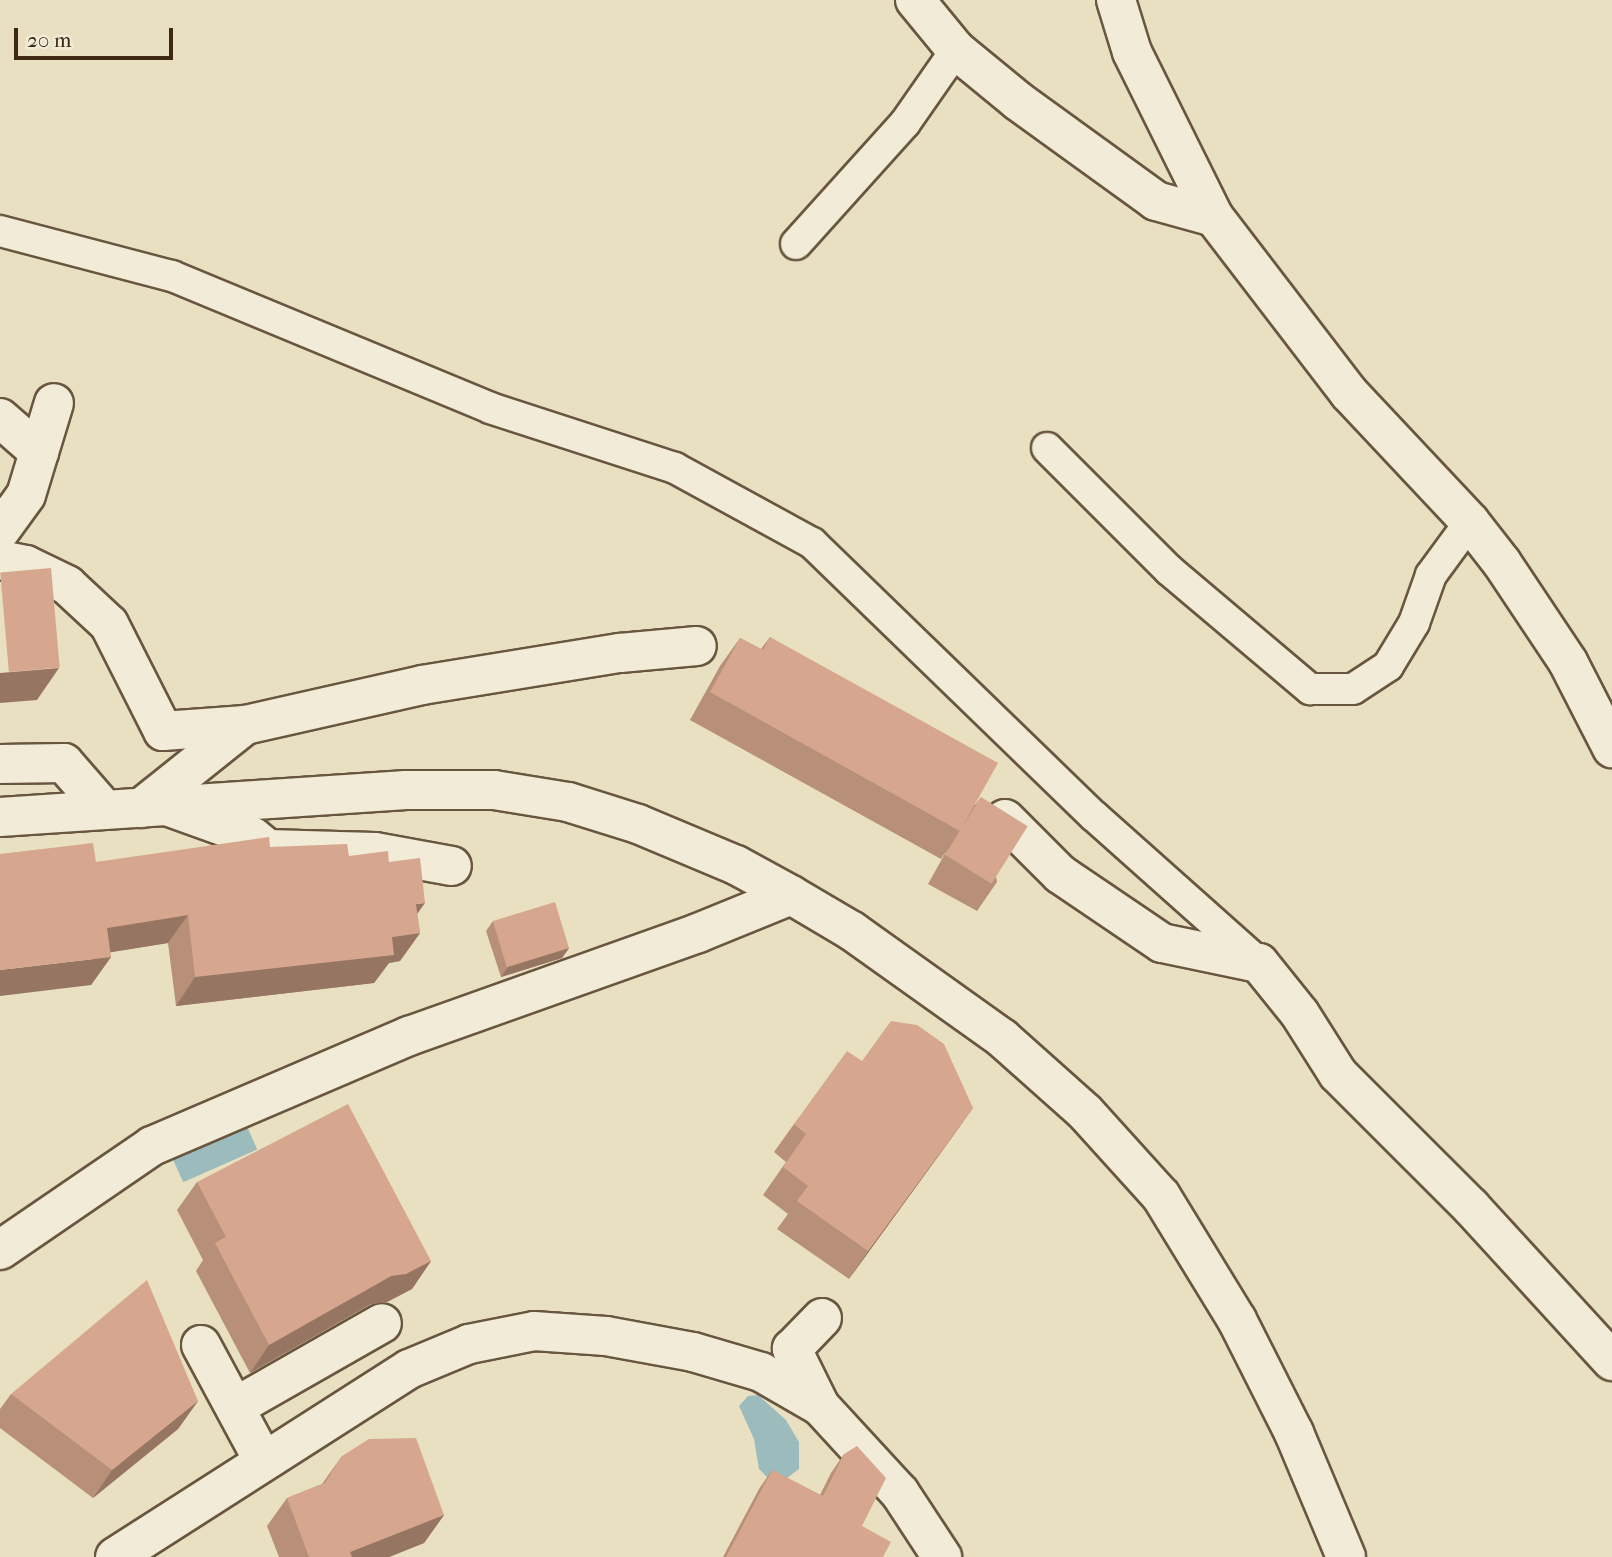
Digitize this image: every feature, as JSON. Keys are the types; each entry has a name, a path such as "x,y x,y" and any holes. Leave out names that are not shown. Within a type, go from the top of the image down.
{"street":[{"path":"915,0 956,50 1156,201 1214,217"},
{"path":"1116,0 1132,52 1214,217 1349,393 1470,522 1568,662 1612,748"},
{"path":"0,531 26,495 54,403"},
{"path":"0,418 39,452"},
{"path":"0,560 26,565 67,585 109,624 163,731 246,725 422,685 620,653 697,646"},
{"path":"138,808 246,725"},
{"path":"0,764 64,763 138,808 253,837 268,849 375,852 452,866"},
{"path":"0,817 406,790 494,790 568,802 638,824 736,865 791,895 852,931 1002,1038 1085,1112 1161,1196 1243,1331 1294,1433 1346,1557"},
{"path":"1005,818 1060,874 1162,943 1259,963 1300,1014 1338,1074 1471,1206 1612,1361"},
{"path":"0,1250 152,1146 409,1036 698,933 791,895"},
{"path":"822,1318 792,1349 820,1406 900,1493 942,1557"},
{"path":"235,1407 382,1323"},
{"path":"115,1557 409,1369 468,1344 534,1331 606,1335 693,1352 761,1371 820,1406"},
{"path":"201,1345 263,1460"}],"lane":[{"path":"796,244 905,123 956,50"},
{"path":"0,231 172,276 490,408 676,468 811,543 1094,816 1259,963"},
{"path":"1047,448 1169,570 1310,689 1353,689 1388,666 1414,623 1431,575 1470,522"}],"water":[{"path":"245,1122 257,1149 183,1182 171,1155"},
{"path":"758,1395 786,1420 799,1442 799,1469 787,1478 770,1480 759,1469 754,1439 739,1406 748,1396"}],"building":[{"path":"51,568 60,668 9,672 0,572"},
{"path":"770,637 998,763 960,831 710,692 740,638 763,650"},
{"path":"981,797 1028,826 992,884 945,855"},
{"path":"269,837 270,847 347,844 349,856 388,851 389,862 420,858 425,903 416,904 420,933 392,937 394,955 195,977 188,915 107,928 111,957 0,970 0,854 93,843 96,862"},
{"path":"555,902 569,948 507,967 493,921"},
{"path":"891,1021 917,1025 944,1044 973,1108 868,1251 797,1201 808,1186 783,1167 806,1134 794,1124 847,1051 862,1061"},
{"path":"348,1104 431,1261 406,1274 391,1276 269,1345 215,1243 226,1237 197,1182"},
{"path":"147,1280 198,1401 112,1470 11,1394"},
{"path":"416,1438 444,1515 350,1552 352,1557 309,1557 287,1498 325,1483 342,1456 369,1439"},
{"path":"857,1446 886,1478 862,1526 891,1542 883,1557 726,1557 772,1470 823,1496 844,1454"}]}
